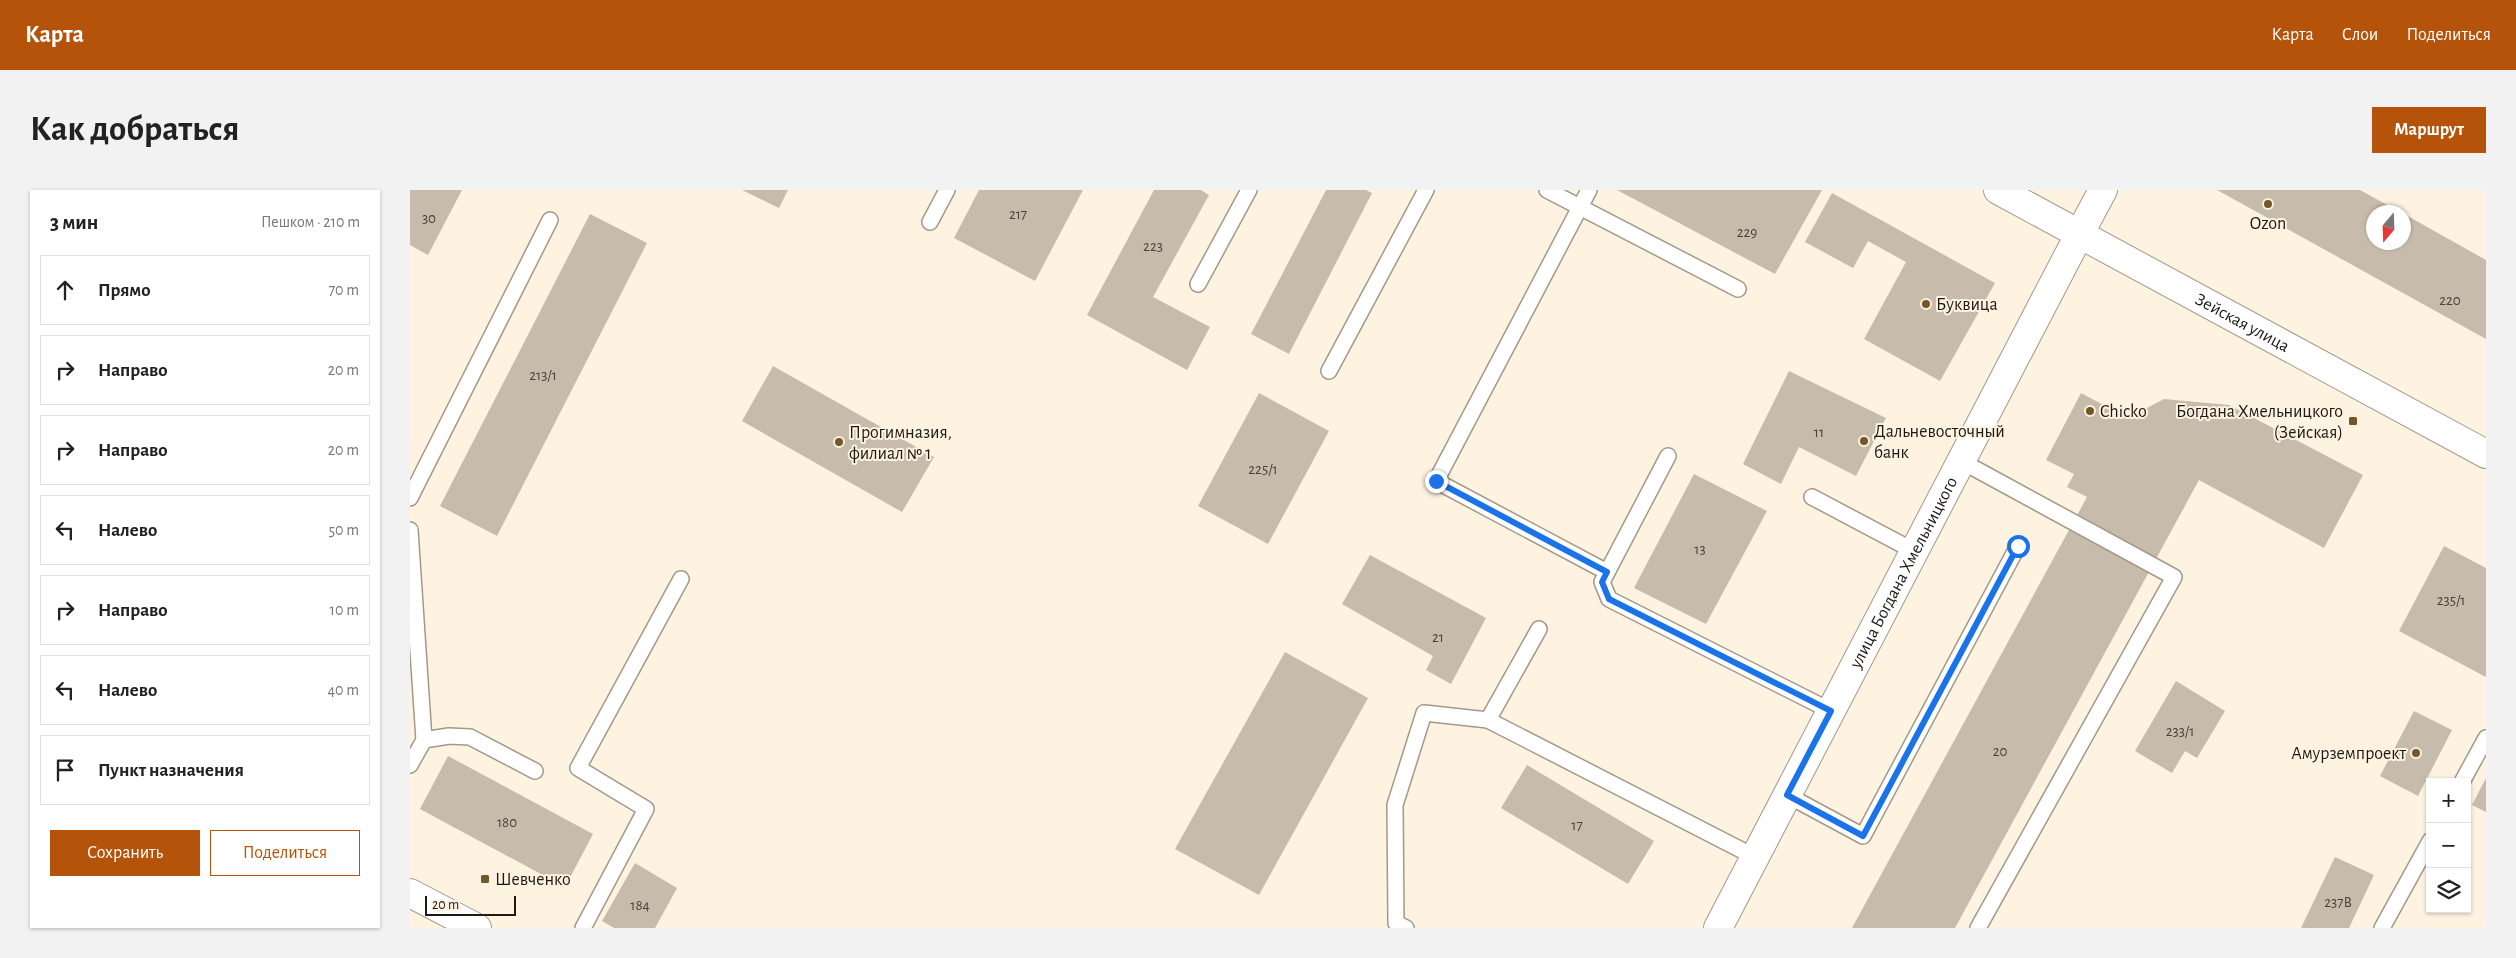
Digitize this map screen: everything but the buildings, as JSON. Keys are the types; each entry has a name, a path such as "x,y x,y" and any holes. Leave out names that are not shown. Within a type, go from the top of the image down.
{"street":[{"name":"Зейская улица","path":"1998,190 2486,454"},
{"name":"улица Богдана Хмельницкого","path":"1718,928 2103,190"},
{"path":"410,893 476,928"}],"lane":[{"path":"930,222 947,190"},
{"path":"1198,284 1249,190"},
{"path":"1329,370 1426,190"},
{"path":"1547,190 1738,289"},
{"path":"1589,190 1436,481 1607,572"},
{"path":"410,498 550,220"},
{"path":"1668,456 1602,582 1609,599 1831,711"},
{"path":"1961,461 2174,577 1978,928"},
{"path":"1812,497 1914,551"},
{"path":"410,530 424,740 410,764"},
{"path":"1787,795 1863,836 2018,546"},
{"path":"583,928 646,809 578,768 681,579"},
{"path":"1488,720 1539,629"},
{"path":"1406,928 1396,923 1395,805 1424,713 1488,720 1754,857"},
{"path":"424,740 449,736 470,737 535,771"},
{"path":"2464,778 2486,738"},
{"path":"2382,928 2426,848"}],"place":[{"name":"Ozon","path":"2268,204"},
{"name":"Буквица","path":"1926,304"},
{"name":"Chicko","path":"2090,411"},
{"name":"Богдана Хмельницкого (Зейская)","path":"2353,421"},
{"name":"Дальневосточный банк","path":"1864,441"},
{"name":"Прогимназия, филиал № 1","path":"839,442"},
{"name":"Амурземпроект","path":"2416,753"},
{"name":"Шевченко","path":"485,879"}],"route":[{"path":"1436,481 1607,572 1602,582 1609,599 1831,711 1787,795 1863,836 2018,546"}]}
